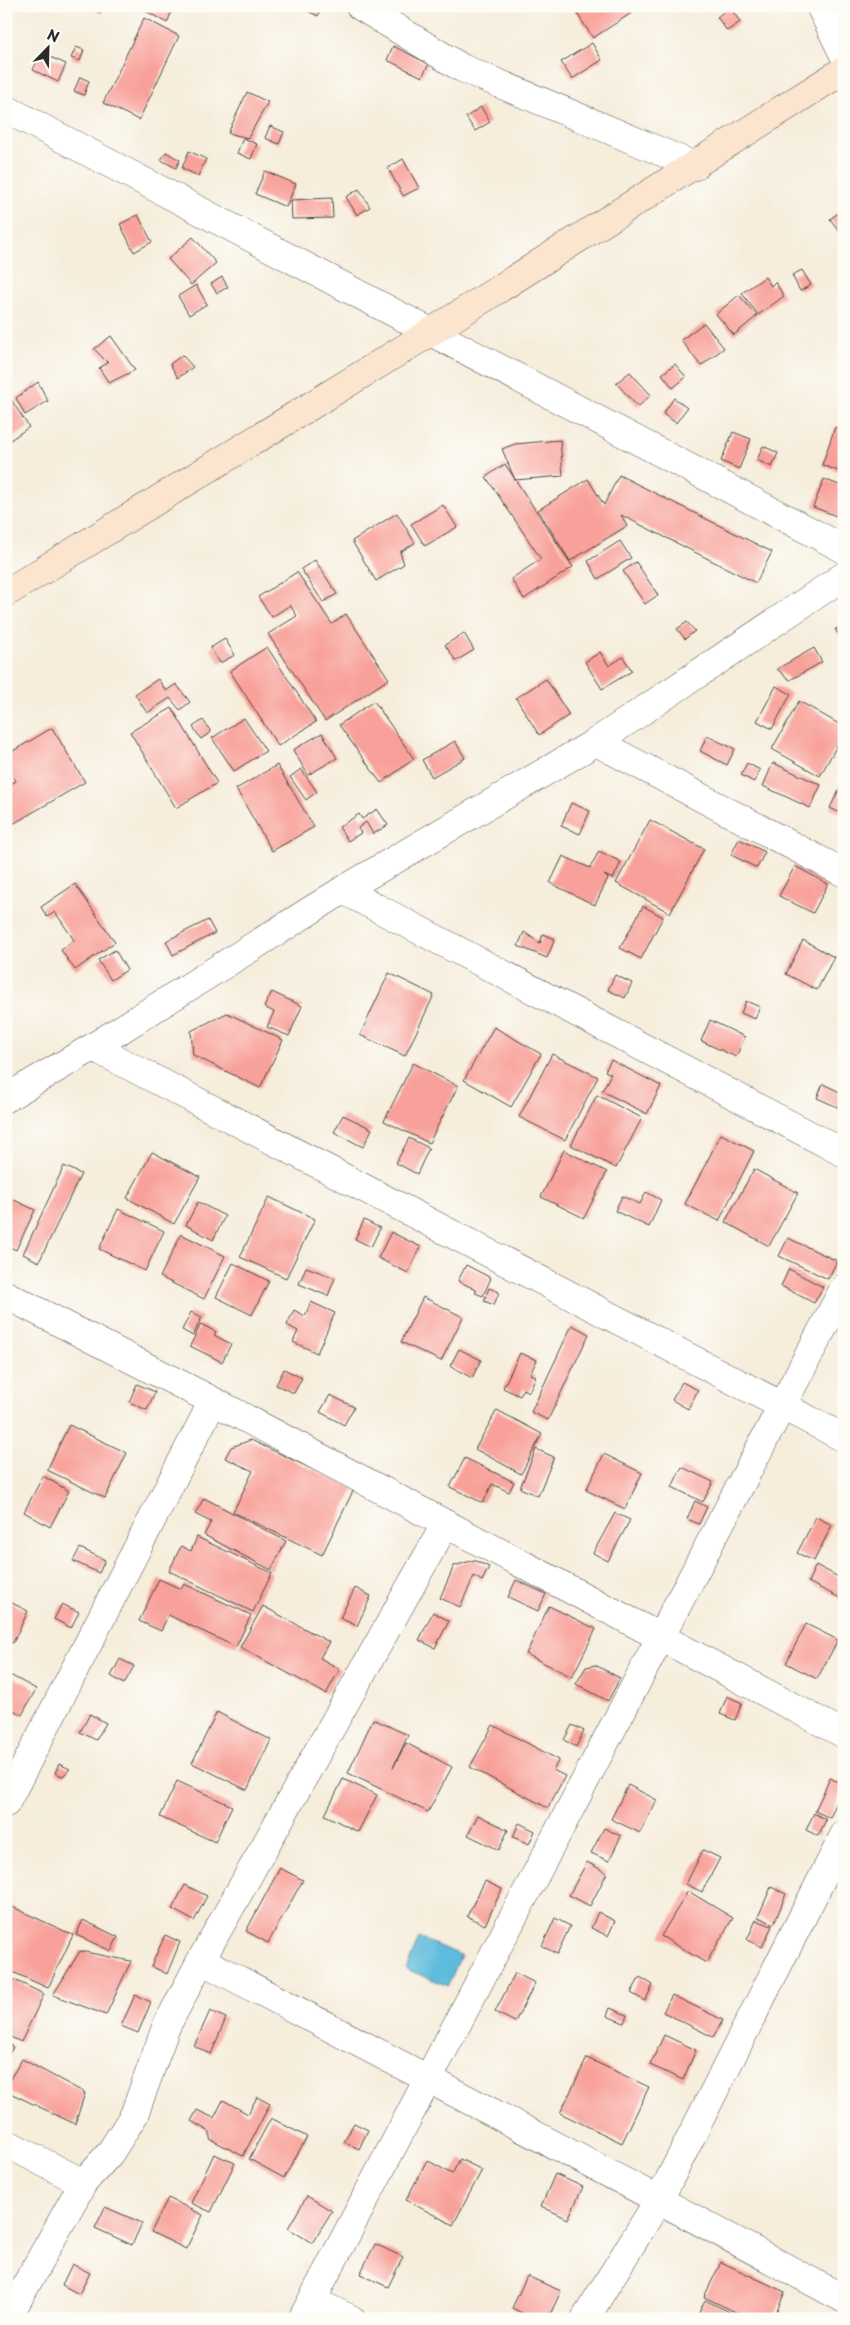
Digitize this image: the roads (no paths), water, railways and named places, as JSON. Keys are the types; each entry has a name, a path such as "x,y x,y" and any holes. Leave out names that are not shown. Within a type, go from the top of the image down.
{"street":[{"path":"360,6 462,68 695,166"},
{"path":"820,6 844,55"},
{"path":"6,593 431,332 844,70"},
{"path":"6,109 842,546"},
{"path":"6,1098 93,1047 343,890 596,742 844,576"},
{"path":"596,742 844,874"},
{"path":"343,890 844,1153"},
{"path":"93,1047 844,1438"},
{"path":"351,2319 308,2310 844,1288"},
{"path":"7,1297 213,1400 844,1734"},
{"path":"6,1803 213,1400"},
{"path":"7,2319 83,2183 110,2153 134,2115 166,2028 201,1960 446,1523"},
{"path":"585,2319 660,2198 844,1835"},
{"path":"201,1960 429,2080 660,2198 844,2299"},
{"path":"6,2143 83,2183"}],"water":[{"path":"419,1938 461,1955 448,1986 406,1969"}]}
